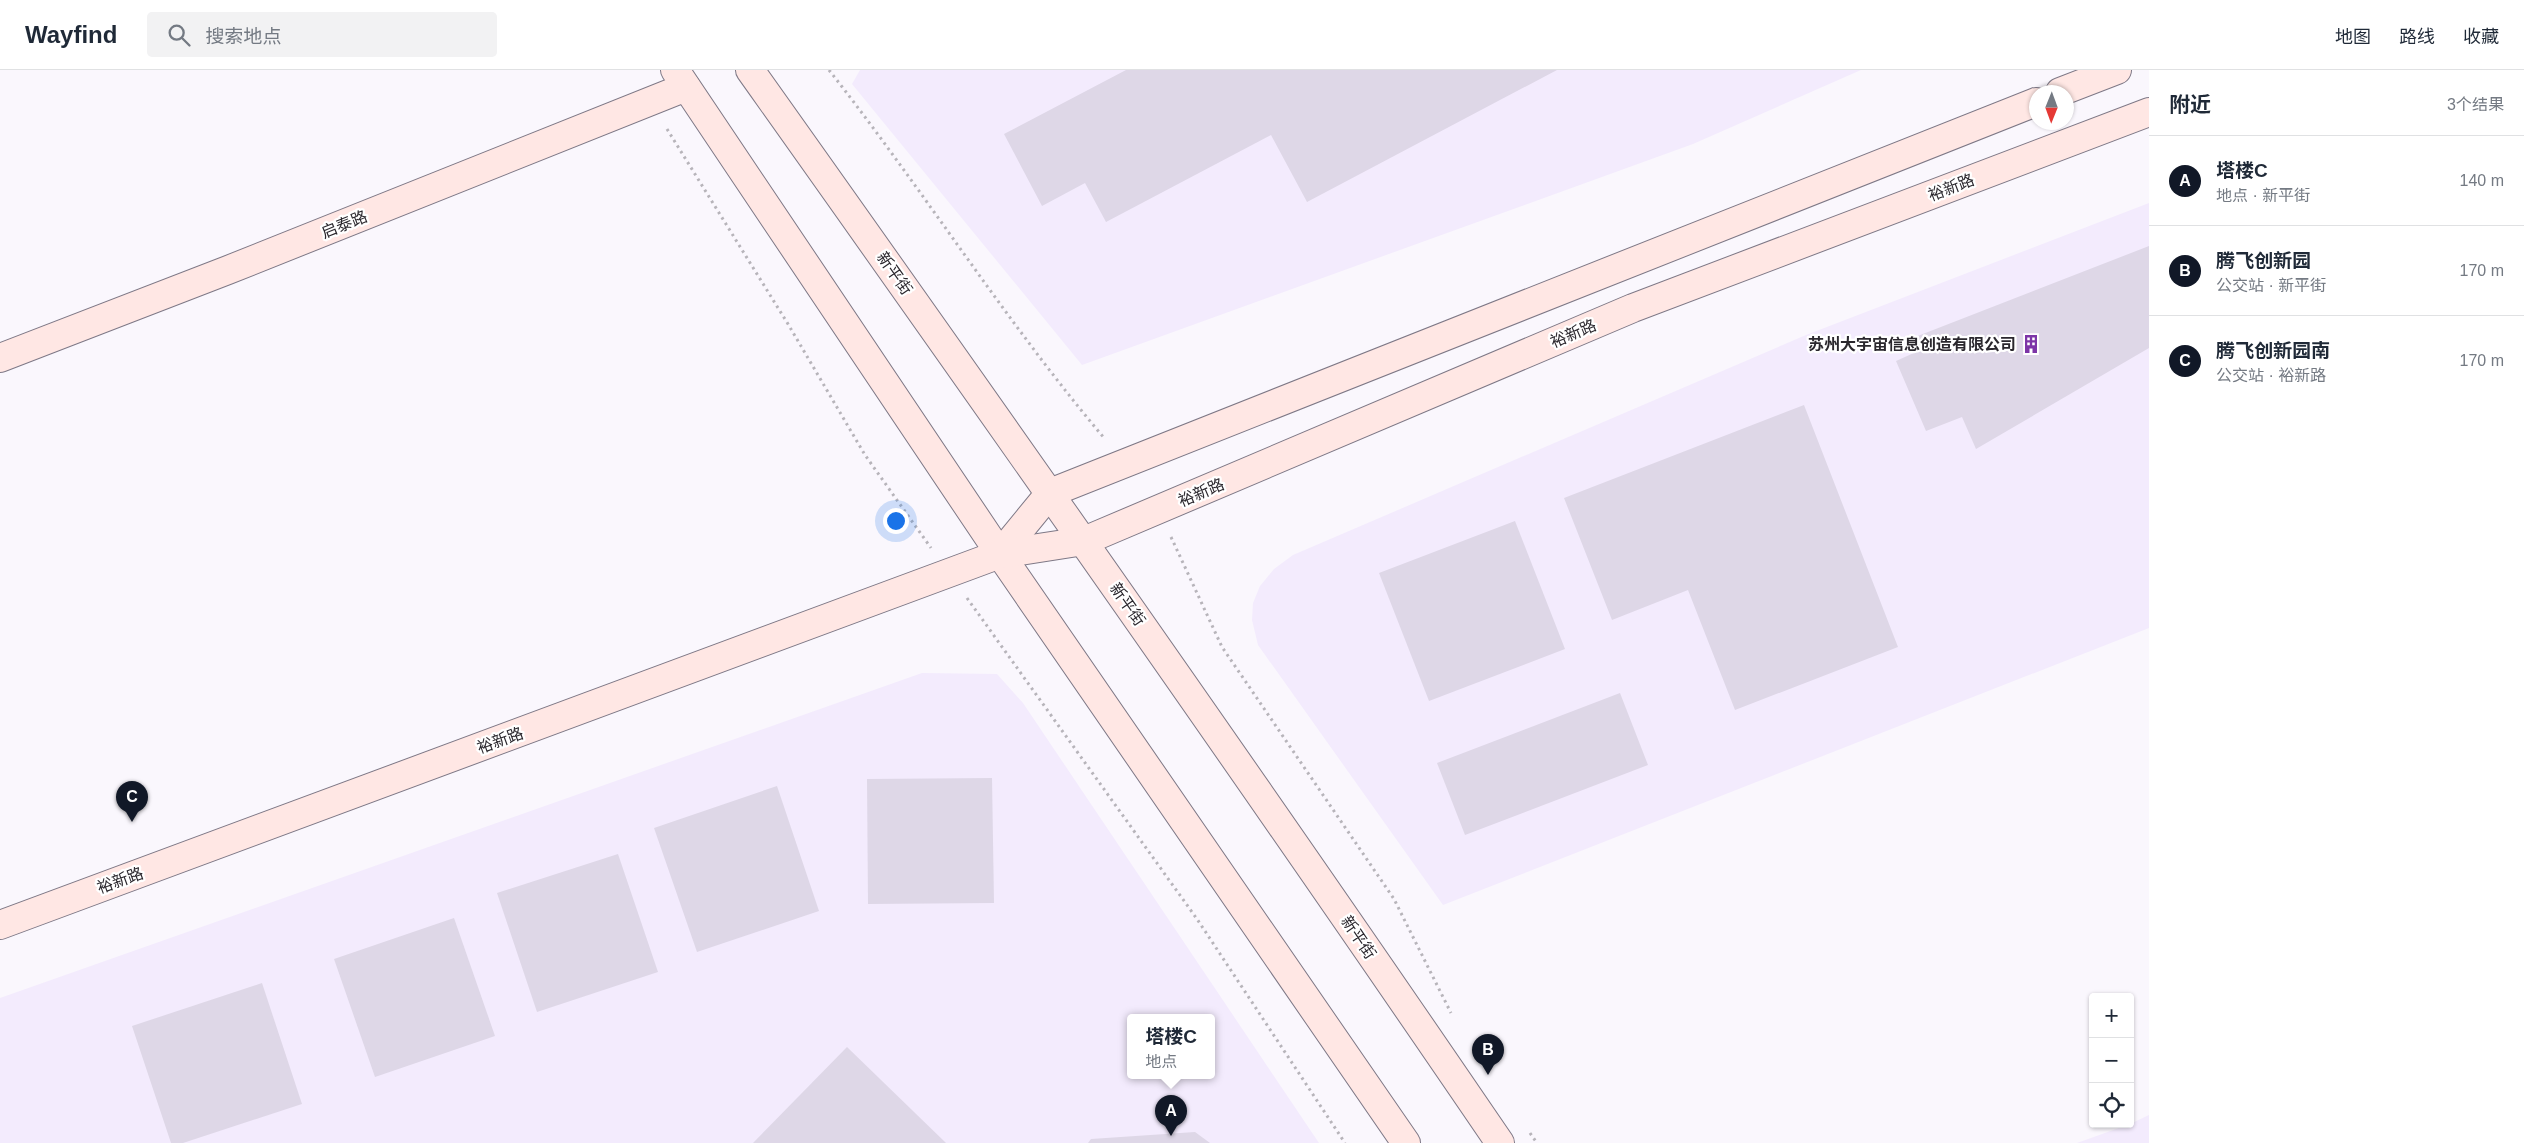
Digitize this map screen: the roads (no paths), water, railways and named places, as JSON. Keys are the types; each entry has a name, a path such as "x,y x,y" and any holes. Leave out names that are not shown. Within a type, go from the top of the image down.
{"street":[{"name":"新平街","path":"750,70 1084,541 1500,1143"},
{"path":"2074,87 2117,70"},
{"path":"680,79 1000,554 1406,1143"},
{"name":"启泰路","path":"0,358 650,102 680,79"},
{"name":"裕新路","path":"1000,554 1050,493 2029,105"},
{"name":"裕新路","path":"0,925 1000,554 1084,541 1633,308 2149,112"}],"place":[{"name":"苏州大宇宙信息创造有限公司","path":"2031,344"},
{"name":"腾飞创新园南","path":"132,822"},
{"name":"腾飞创新园","path":"1488,1075"},
{"name":"塔楼C","path":"1171,1136"}]}
